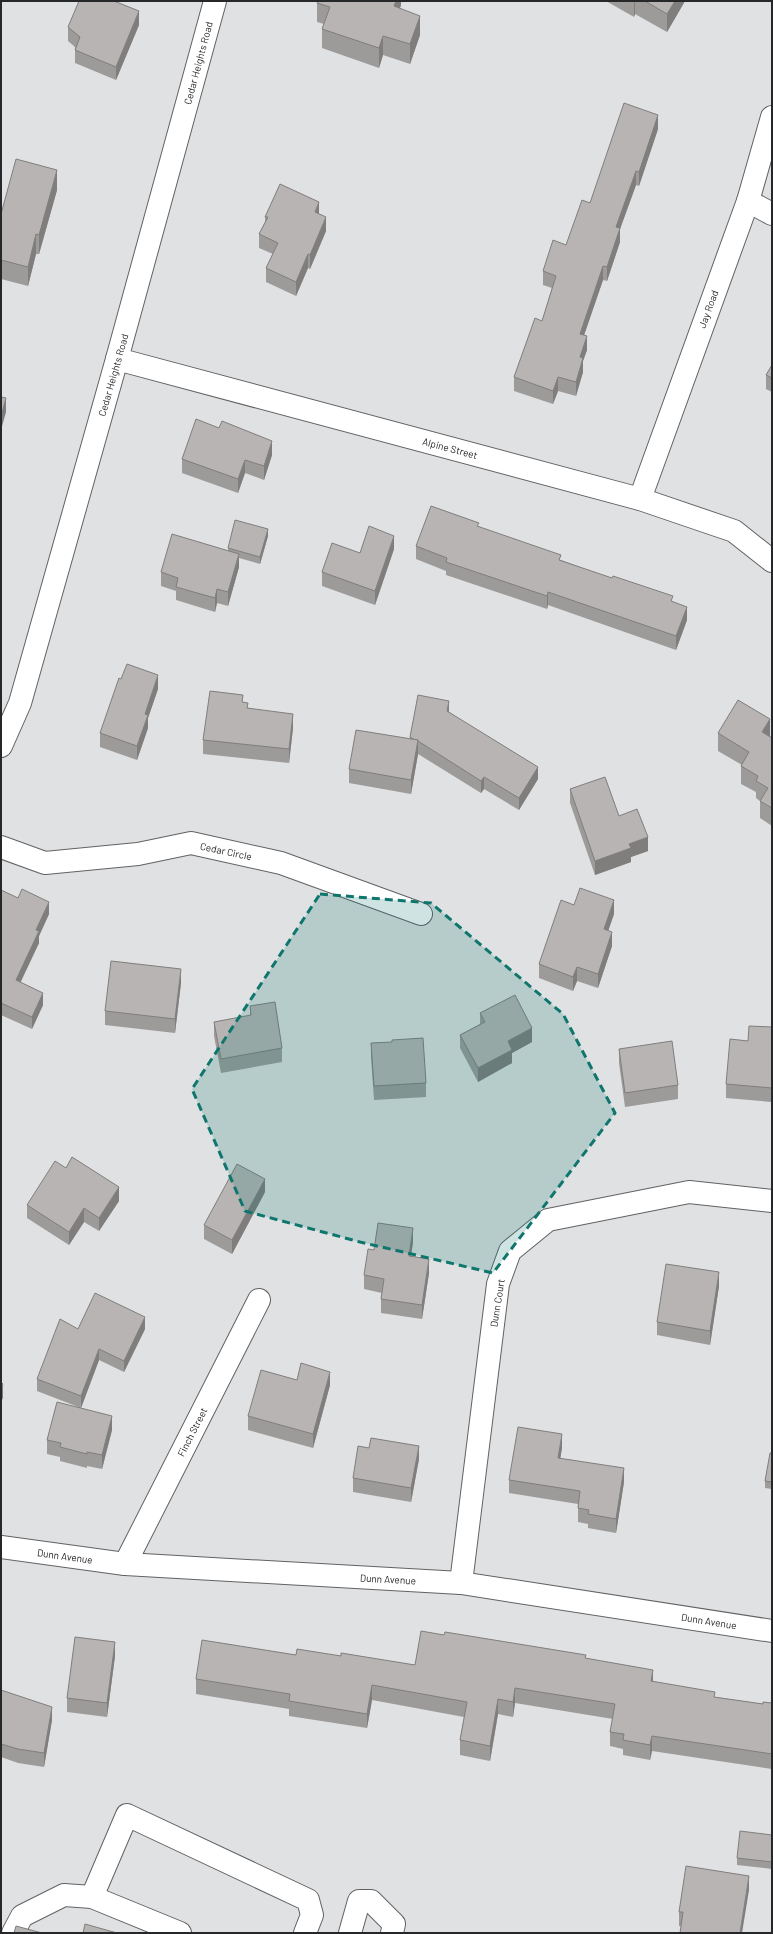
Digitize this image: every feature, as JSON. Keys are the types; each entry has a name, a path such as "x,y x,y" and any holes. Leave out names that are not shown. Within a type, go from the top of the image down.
{"street":[{"name":"Cedar Heights Road","path":"1,746 20,703 118,359 215,1"},
{"name":"Jay Road","path":"640,499 748,201 772,117"},
{"path":"748,201 772,214"},
{"name":"Alpine Street","path":"118,359 640,499 734,531 772,561"},
{"name":"Cedar Circle","path":"1,848 45,862 138,854 191,843 281,863 421,914"},
{"name":"Dunn Court","path":"461,1583 498,1284 510,1251 548,1220 689,1192 772,1201"},
{"name":"Finch Street","path":"125,1564 259,1300"},
{"name":"Dunn Avenue","path":"1,1547 125,1564 461,1583 772,1631"},
{"path":"92,1897 128,1815 308,1900 312,1915 305,1933"},
{"path":"13,1933 22,1916 64,1895 92,1897 180,1933"},
{"path":"350,1933 359,1901 371,1901 394,1924 392,1933"}],"highlighted area":[{"path":"320,894 431,903 563,1014 615,1113 493,1273 360,1242 245,1211 192,1089"}],"building":[{"path":"79,1 114,1 139,11 116,67 75,50 80,37 68,27"},
{"path":"318,1 396,1 394,6 420,16 410,44 383,36 379,48 322,29 330,7 317,3"},
{"path":"645,1 675,1 667,14"},
{"path":"624,103 658,115 639,172 636,171 616,227 620,228 607,267 603,266 580,334 587,336 580,357 583,358 576,382 558,377 553,391 514,377 535,318 542,321 556,276 543,271 553,240 566,245 582,200 590,203"},
{"path":"16,159 57,170 39,235 36,234 28,267 1,260 1,214"},
{"path":"280,184 319,202 315,212 326,217 310,255 308,254 296,282 266,268 278,243 259,234 268,217 265,217"},
{"path":"772,365 772,378 766,375"},
{"path":"1,397 6,398 1,416"},
{"path":"196,419 219,428 222,421 272,441 264,466 245,460 238,479 182,459"},
{"path":"431,506 479,523 477,526 561,555 559,560 612,578 613,576 673,596 671,601 687,607 676,636 548,592 547,596 446,562 447,558 416,546"},
{"path":"235,520 268,529 260,557 228,548"},
{"path":"369,526 394,536 375,591 322,572 332,543 360,553"},
{"path":"172,534 239,554 228,592 217,589 215,598 176,587 178,578 161,572"},
{"path":"127,664 158,675 145,714 148,715 137,746 100,733 119,678 121,679"},
{"path":"210,691 243,695 242,702 248,703 247,708 293,714 289,749 203,740"},
{"path":"418,695 449,701 447,711 538,767 519,798 484,777 481,781 418,740 410,737"},
{"path":"738,700 770,719 762,732 772,738 772,808 760,801 768,788 756,781 758,776 741,766 749,752 718,733"},
{"path":"356,730 418,740 411,780 349,769"},
{"path":"605,777 619,816 637,809 648,837 629,844 631,848 595,861 570,789"},
{"path":"580,888 614,900 604,929 612,932 598,974 577,967 573,977 539,964 561,900 574,905"},
{"path":"22,889 49,902 36,930 39,931 16,980 43,993 32,1017 1,1003 1,890 18,898"},
{"path":"111,961 181,969 175,1019 105,1011"},
{"path":"515,995 532,1028 508,1041 512,1050 478,1068 460,1035 485,1022 480,1013"},
{"path":"275,1002 282,1048 221,1059 214,1022 251,1015 250,1006"},
{"path":"749,1026 772,1027 772,1088 726,1084 730,1039 748,1041"},
{"path":"423,1038 426,1083 374,1086 371,1043"},
{"path":"672,1041 678,1085 625,1093 619,1049"},
{"path":"72,1157 119,1187 99,1218 84,1208 69,1232 27,1205 55,1161 66,1168"},
{"path":"237,1164 265,1179 232,1240 204,1225"},
{"path":"378,1223 413,1228 409,1256 429,1259 422,1305 381,1299 384,1279 364,1275 368,1249 374,1250"},
{"path":"666,1264 719,1272 710,1331 657,1322"},
{"path":"95,1293 145,1317 124,1361 99,1349 81,1396 37,1379 60,1319 78,1329"},
{"path":"301,1363 330,1372 313,1434 248,1416 261,1370 297,1380"},
{"path":"57,1402 112,1416 102,1455 87,1452 87,1454 60,1447 61,1443 47,1440"},
{"path":"518,1427 562,1434 558,1458 624,1468 616,1519 588,1514 589,1510 578,1508 580,1491 509,1480"},
{"path":"371,1438 419,1446 411,1488 353,1478 358,1446 369,1448"},
{"path":"770,1453 772,1453 772,1482 765,1481"},
{"path":"421,1631 444,1635 445,1632 586,1655 585,1658 653,1670 651,1681 715,1692 714,1697 763,1704 763,1702 772,1703 772,1754 652,1736 650,1745 623,1740 624,1734 610,1732 615,1704 515,1688 513,1702 498,1699 490,1746 460,1740 467,1702 372,1685 367,1714 289,1701 290,1694 196,1679 202,1640 296,1655 297,1649 341,1656 341,1653 415,1665"},
{"path":"75,1637 115,1642 107,1703 67,1698"},
{"path":"1,1690 52,1707 44,1753 18,1749 1,1744"},
{"path":"740,1831 772,1835 772,1862 737,1858"},
{"path":"686,1866 749,1876 740,1933 680,1933 683,1912 679,1912"},
{"path":"85,1924 117,1933 83,1933"},
{"path":"16,1926 42,1933 14,1933"}]}
